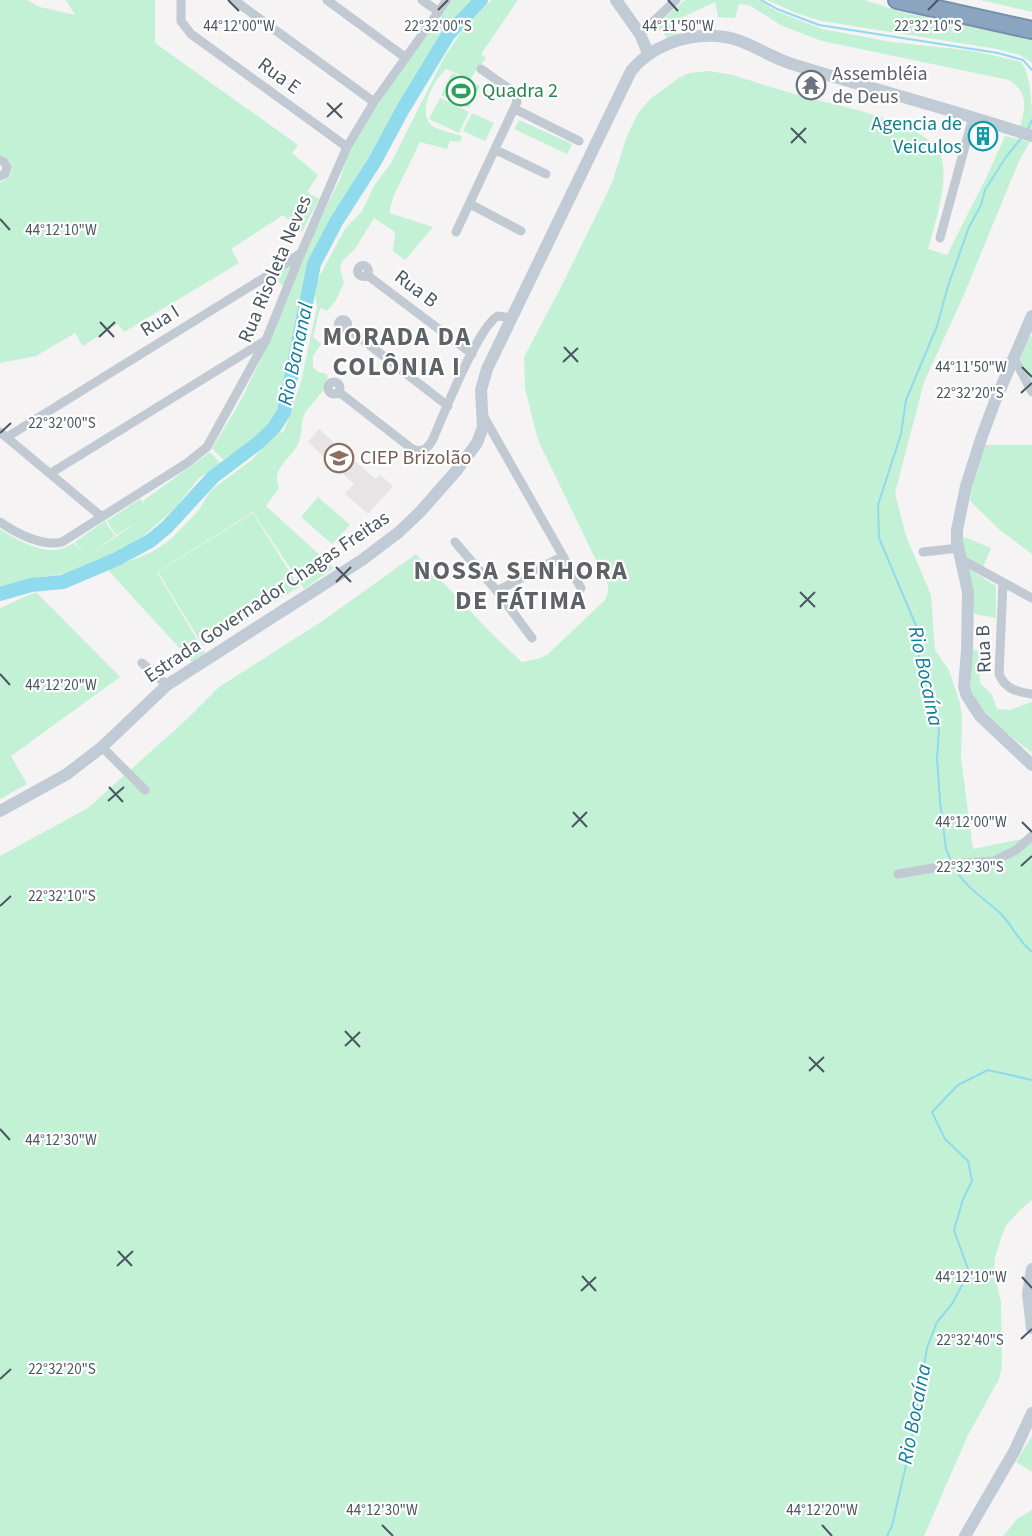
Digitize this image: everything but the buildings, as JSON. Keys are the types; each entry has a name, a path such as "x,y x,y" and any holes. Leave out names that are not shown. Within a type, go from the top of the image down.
{"highway":[{"path":"897,0 1032,30"},
{"path":"941,0 1032,19"}],"main road":[{"path":"616,0 640,34 648,53"},
{"name":"Estrada Governador Chagas Freitas","path":"0,811 54,782 102,747 167,685 362,560 399,532 420,512 473,449 482,431 481,390 484,377 512,318 585,144 631,71 648,53 661,46 689,38 726,37 743,42 788,63 1032,136"},
{"path":"1032,316 995,401 966,486 957,524 969,600 964,687 972,706 985,721 1032,765"},
{"path":"1032,1269 1028,1294 1032,1328"},
{"path":"965,1536 1015,1450 1032,1413"}],"street":[{"name":"Rua E","path":"181,0 181,21 191,34 346,147"},
{"name":"Rua E","path":"234,0 374,102"},
{"path":"327,0 406,58"},
{"path":"422,0 439,12"},
{"name":"Rua Risoleta Neves","path":"0,522 21,534 49,543 58,543 187,464 207,447 266,340 346,147 374,102 447,0"},
{"path":"640,34 676,0"},
{"path":"456,232 518,100 516,95 481,69"},
{"path":"515,110 585,144"},
{"path":"940,238 973,117"},
{"path":"496,150 546,174"},
{"path":"0,160 7,168 5,174 0,176"},
{"path":"470,204 520,231"},
{"name":"Rua I","path":"3,435 267,276 301,253"},
{"name":"Rua B","path":"367,275 472,354"},
{"path":"339,392 411,448 418,451 429,447 472,354 493,318 500,315 512,318"},
{"path":"346,327 448,406"},
{"path":"51,472 266,340"},
{"path":"1014,358 1032,392"},
{"path":"483,414 580,588"},
{"path":"3,435 51,472 102,517"},
{"path":"455,542 497,591 532,638"},
{"path":"923,552 961,554 1003,583 1032,598"},
{"path":"497,591 561,557"},
{"name":"Rua B","path":"1003,583 999,674 1009,688 1032,694"},
{"path":"141,663 167,685"},
{"path":"102,747 145,790"},
{"path":"898,874 963,863 989,862 1016,850 1032,836"}],"shaded area":[{"name":"CIEP Brizolão","path":"319,429 375,479 380,475 393,486 368,514 345,494 354,484 308,442"}],"green space":[{"path":"0,0 27,0 40,7 75,15 66,0 155,0 155,43 298,145 292,153 318,175 307,192 319,199 302,232 283,215 231,249 239,263 124,332 118,324 83,346 75,333 36,356 0,363 0,182 9,178 12,169 9,161 0,156"},
{"path":"453,0 472,0 440,35 376,156 332,223 315,257 290,373 278,413 263,433 226,462 212,449 241,400 271,338 303,254 340,179 349,151 388,89"},
{"path":"491,0 518,0 481,54 486,58 470,79 446,69 432,88 426,104 427,119 431,125 462,136 460,142 450,141 447,149 420,142 394,195 389,213 433,227 405,260 393,251 395,232 374,218 355,249 342,261 340,269 344,283 335,302 327,311 320,308 313,337 321,344 313,356 313,367 318,372 327,374 326,385 305,413 298,444 279,471 277,479 279,488 266,506 334,568 304,589 253,512 157,572 205,653 192,662 108,570 152,552 171,539 198,511 211,490 253,459 271,438 284,431 301,382 317,307 314,288 319,277 345,229 362,211 374,186 391,163 445,56 462,31"},
{"path":"685,0 759,0 776,11 822,29 892,42 974,51 1021,62 1029,84 1032,130 1020,127 1024,100 1020,90 1009,80 822,41 782,26 751,6 739,4 735,18 718,17 715,2 674,21 678,36 670,41 656,25"},
{"path":"767,0 865,0 901,12 1032,40 1032,63 1020,55 997,49 822,21 796,13"},
{"path":"981,0 1032,0 1032,12"},
{"path":"709,71 733,75 808,98 862,111 922,135 935,146 942,159 943,169 940,204 928,249 947,255 1005,136 1030,142 1019,161 963,297 924,382 895,493 906,536 931,595 935,650 949,670 960,703 961,758 973,849 1032,837 1032,1200 1005,1227 995,1257 994,1272 1001,1302 1002,1367 999,1379 968,1435 924,1536 0,1536 0,856 88,808 219,687 321,622 416,554 522,662 548,654 605,600 608,585 538,440 525,388 524,357 612,183 627,136 638,113 650,99 679,78 689,73"},
{"name":"Quadra 2","path":"452,73 480,86 469,108 441,95"},
{"path":"440,98 469,112 459,133 429,119"},
{"path":"472,113 494,123 485,141 463,131"},
{"path":"519,120 572,144 567,154 514,129"},
{"path":"296,260 284,287 271,275"},
{"path":"1030,336 1032,337 1032,384 1020,359"},
{"path":"984,445 1032,445 1032,554 1001,531 970,501"},
{"path":"210,452 222,465 199,478 174,509 141,538 103,562 78,572 26,579 0,588 0,529 41,549 58,550 74,543 85,558 75,542 105,521 115,536 94,551 137,523 116,535 107,521 140,499 144,504 143,501"},
{"path":"318,497 350,525 332,544 301,517"},
{"path":"253,513 299,587 203,646 158,572"},
{"path":"964,537 991,548 983,567 966,558 962,543"},
{"path":"969,569 996,586 996,618 974,614"},
{"path":"36,592 120,677 11,756 27,784 0,799 0,608"},
{"path":"976,649 979,656 980,683 992,695 997,709 1010,710 1032,702 1032,753 997,724 980,706 975,697 969,674 972,651"},
{"path":"1032,1436 1032,1472 1016,1462"},
{"path":"1032,1510 1032,1536 1003,1536 1018,1518"}],"waterway":[{"name":"Rio Bananal","path":"0,594 31,585 63,582 117,559 150,541 167,527 213,477 274,428 284,412 314,264 336,222 375,161 403,109 448,35 481,0"},
{"name":"Rio Bocaína","path":"761,0 777,9 819,25 998,53 1023,60 1032,70"},
{"name":"Rio Bocaína","path":"1028,129 1032,120"},
{"name":"Rio Bocaína","path":"951,861 946,849 940,801 937,759 939,729 920,672 917,628 879,538 878,505 901,434 906,400 937,326 948,286 969,227 981,205 985,190 1006,157 1023,136"},
{"name":"Rio Bocaína","path":"955,868 970,888 1002,915 1023,944 1032,952"},
{"name":"Rio Bocaína","path":"887,1536 892,1526 910,1448 927,1348 937,1322 952,1304 969,1272 954,1230 963,1199 972,1181 968,1161 945,1139 932,1112 958,1085 988,1070 1032,1080"}],"place":[{"name":"Assembléia de Deus","path":"811,85"},
{"name":"Quadra 2","path":"461,91"},
{"name":"Agencia de Veiculos","path":"983,136"},
{"name":"CIEP Brizolão","path":"339,458"}],"district":[{"name":"MORADA DA COLÔNIA I","path":"397,351"},
{"name":"NOSSA SENHORA DE FÁTIMA","path":"521,585"}]}
